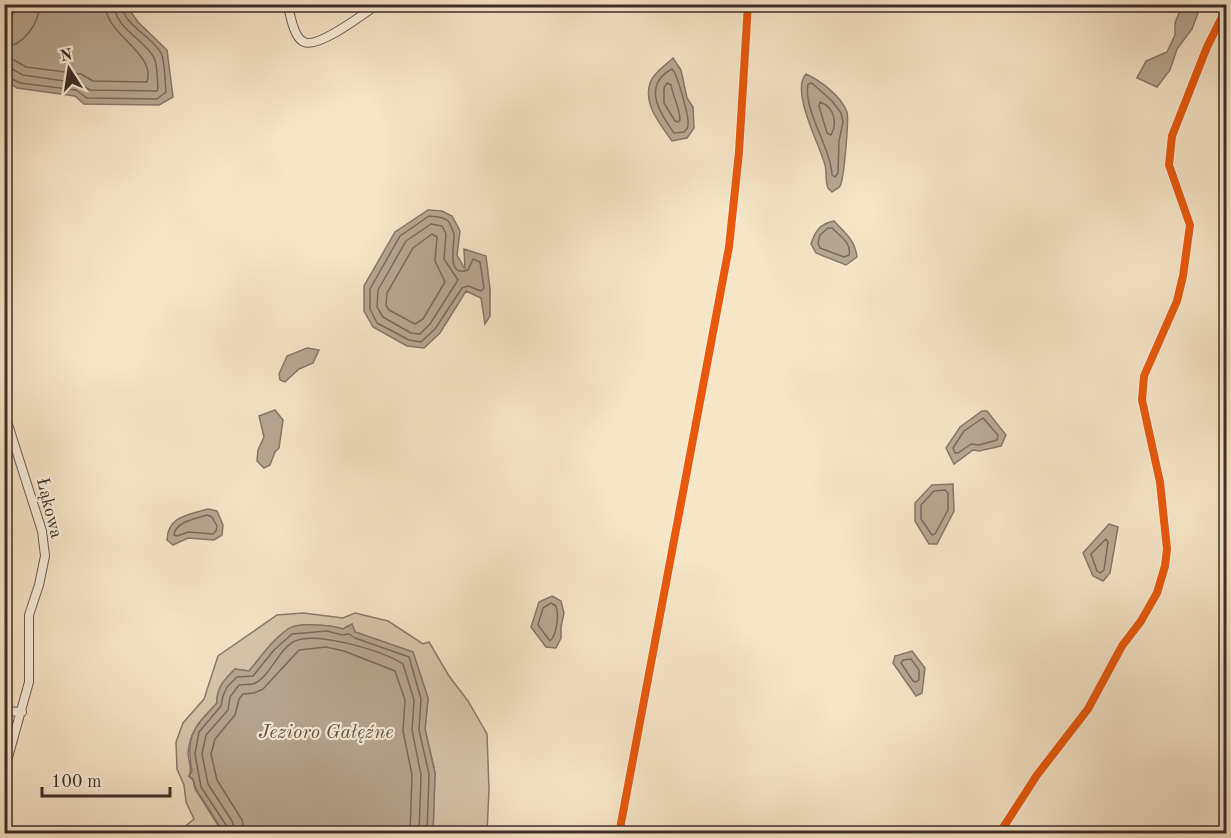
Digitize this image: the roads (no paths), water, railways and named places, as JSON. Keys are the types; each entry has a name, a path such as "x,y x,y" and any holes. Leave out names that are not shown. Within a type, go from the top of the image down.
{"street":[{"path":"287,4 297,35 304,42 312,44 338,31 378,4"},
{"path":"619,834 729,247 739,152 748,4"},
{"path":"999,834 1036,775 1088,709 1122,646 1141,621 1157,593 1165,566 1167,549 1162,493 1142,400 1144,376 1177,301 1190,225 1169,165 1172,136 1207,47 1227,9"},
{"name":"Łąkowa","path":"4,412 21,458 42,531 45,556 29,615 29,682 4,777"},
{"path":"4,711 22,712"}],"water":[{"path":"18,5 126,5 138,22 167,50 173,97 159,105 84,104 75,96 17,88 5,80 5,35 6,26"},
{"path":"1191,6 1198,13 1192,29 1177,49 1170,70 1157,87 1137,78 1146,61 1167,52 1175,35 1175,23 1181,8"},
{"path":"673,58 681,70 687,98 693,107 694,128 687,138 672,141 654,114 648,91 654,76"},
{"path":"806,74 830,90 847,112 842,181 839,187 832,192 828,188 825,165 804,105 802,82"},
{"path":"428,210 442,211 452,216 460,231 457,255 465,269 464,249 486,256 490,316 485,324 481,298 466,291 440,333 424,348 407,346 373,327 364,311 364,286 395,232"},
{"path":"834,221 849,237 856,251 857,257 846,265 816,253 811,244 819,229"},
{"path":"307,348 319,350 313,363 299,369 285,382 280,380 279,374 287,356"},
{"path":"275,410 283,420 279,448 270,465 264,468 257,461 258,450 264,437 259,416"},
{"path":"982,411 987,411 1006,435 1001,446 979,451 973,450 954,464 946,448 960,427"},
{"path":"953,484 954,511 937,544 929,544 915,521 915,503 932,485"},
{"path":"208,509 217,511 223,525 222,535 214,540 188,538 173,545 167,540 168,532 175,521"},
{"path":"1109,524 1118,527 1110,573 1103,581 1093,576 1083,553"},
{"path":"552,596 561,601 564,613 561,638 556,648 546,647 531,627 539,602"},
{"name":"Jezioro Gałęźne","path":"352,624 355,632 413,652 428,698 425,729 435,773 433,833 224,833 196,789 193,779 189,776 192,771 190,749 193,733 217,703 222,684 235,669 249,671 272,643 288,629 307,625 323,625 343,629"},
{"path":"912,651 925,668 922,693 916,696 893,663 895,656"}]}
